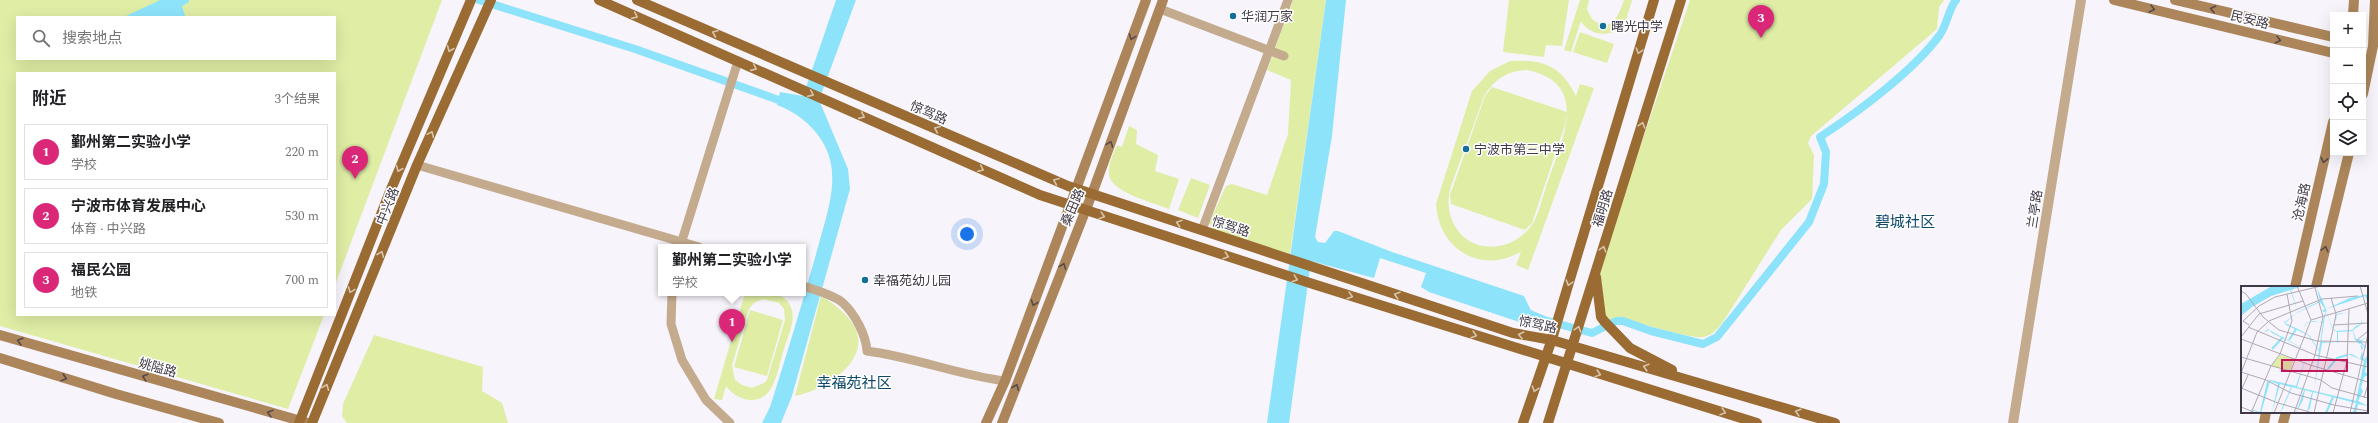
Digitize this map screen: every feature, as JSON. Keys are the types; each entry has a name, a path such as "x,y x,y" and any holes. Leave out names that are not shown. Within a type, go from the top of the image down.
{"main road":[{"name":"中兴路","path":"302,422 389,194 471,0"},
{"name":"中兴路","path":"312,423 417,165 491,0"},
{"path":"599,0 737,64 796,87 1040,195 1313,284 1757,423"},
{"name":"惊驾路","path":"637,0 1077,189 1513,333 1552,339 1835,423"},
{"name":"桑田路","path":"986,423 1005,381 1146,0"},
{"name":"福明路","path":"1523,423 1562,307 1654,0"},
{"name":"福明路","path":"1548,423 1568,364 1681,0"},
{"name":"民安路","path":"2114,0 2330,52"},
{"name":"民安路","path":"2175,0 2330,36"},
{"path":"2353,12 2354,0"},
{"path":"2366,84 2371,62 2375,0"},
{"name":"桑田路","path":"1002,423 1084,210 1092,194 1162,5"},
{"name":"沧海路","path":"2295,286 2330,135"},
{"path":"2316,286 2348,156"},
{"path":"1596,274 1601,317 1604,321 1630,348 1693,381"},
{"name":"姚隘路","path":"0,335 302,422"},
{"path":"0,358 116,394 219,423"},
{"path":"2264,423 2266,413"},
{"path":"2284,423 2286,413"}],"street":[{"path":"1202,230 1288,0"},
{"name":"兰亭路","path":"2013,423 2082,0"},
{"path":"1162,5 1284,56"},
{"path":"417,165 680,244 737,64"},
{"path":"806,287 843,303 851,312 867,342 867,350 894,354 982,378 1005,381"},
{"path":"672,296 671,324 682,360 706,400 730,423"}],"green space":[{"path":"0,0 442,0 336,282 336,72 16,72 16,316 324,316 288,409 0,326"},
{"path":"1293,0 1326,0 1290,254 1216,232 1209,223 1226,186 1232,184 1267,195 1288,134 1291,80 1267,70"},
{"path":"1509,0 1569,0 1562,46 1546,45 1544,57 1503,52"},
{"path":"1580,0 1589,0 1587,9 1592,19 1604,25 1609,24 1617,17 1624,0 1632,0 1625,21 1616,31 1603,34 1597,33 1590,30 1581,21 1571,52 1564,50"},
{"path":"1690,0 1944,0 1939,7 1937,29 1811,136 1808,143 1814,155 1812,199 1781,230 1723,322 1712,333 1703,337 1676,333 1622,317 1606,322 1597,274"},
{"path":"1580,32 1614,44 1607,63 1573,52"},
{"path":"1510,61 1533,61 1550,66 1557,71 1564,78 1576,96 1580,84 1594,88 1528,270 1516,265 1521,252 1498,260 1473,258 1463,253 1454,246 1447,237 1441,227 1438,216 1436,204 1472,91 1490,71","holes":["1527,70 1547,77 1559,87 1565,100 1567,115 1560,148 1537,214 1527,231 1512,242 1495,247 1475,244 1461,234 1452,221 1449,196 1484,96 1497,81 1513,72"]},
{"path":"1492,87 1567,112 1565,125 1532,223 1525,230 1451,204 1450,195 1485,96"},
{"path":"1129,126 1137,130 1136,144 1158,155 1155,171 1179,179 1169,209 1125,192 1117,187 1109,175 1109,167 1117,145 1122,147"},
{"path":"1191,178 1210,185 1198,218 1178,210"},
{"path":"744,296 781,296 787,300 791,307 793,316 783,354 770,390 759,399 747,400 735,395 726,386 722,400 714,399","holes":["763,299 779,303 784,309 785,320 767,380 764,383 752,388 742,385 735,380 732,365 749,309 754,303"]},
{"path":"821,296 844,313 852,322 857,332 858,342 856,353 850,364 834,379 813,391 795,396"},
{"path":"750,310 783,320 767,376 734,367"},
{"path":"374,335 483,367 482,391 502,403 508,423 347,423 342,416 343,404"}],"water":[{"path":"160,0 189,0 189,2 182,6 185,16 126,16"},
{"path":"836,0 856,0 819,100 848,169 850,189 792,396 781,423 762,423 770,407 804,296 806,296 806,290 827,216 831,195 831,164 824,144 812,127 804,120 777,105 780,92 803,96"},
{"path":"1326,0 1346,0 1332,136 1315,237 1318,242 1325,243 1334,231 1338,231 1392,252 1524,296 1534,317 1531,326 1429,292 1421,287 1426,273 1380,258 1374,278 1311,261 1289,423 1267,423"}],"waterway":[{"path":"479,0 635,49 787,103"},
{"path":"1525,312 1544,320 1592,333 1616,321 1623,321 1651,331 1703,344 1717,337 1809,222 1824,184 1826,152 1820,137 1884,91 1928,50 1942,32 1951,8 1956,0"}],"place":[{"name":"华润万家","path":"1233,16"},
{"name":"曙光中学","path":"1603,26"},
{"name":"福民公园","path":"1761,38"},
{"name":"宁波市第三中学","path":"1466,149"},
{"name":"宁波市体育发展中心","path":"355,179"},
{"name":"幸福苑幼儿园","path":"865,280"},
{"name":"鄞州第二实验小学","path":"732,342"}],"district":[{"name":"碧城社区","path":"1905,222"},
{"name":"幸福苑社区","path":"854,383"}]}
